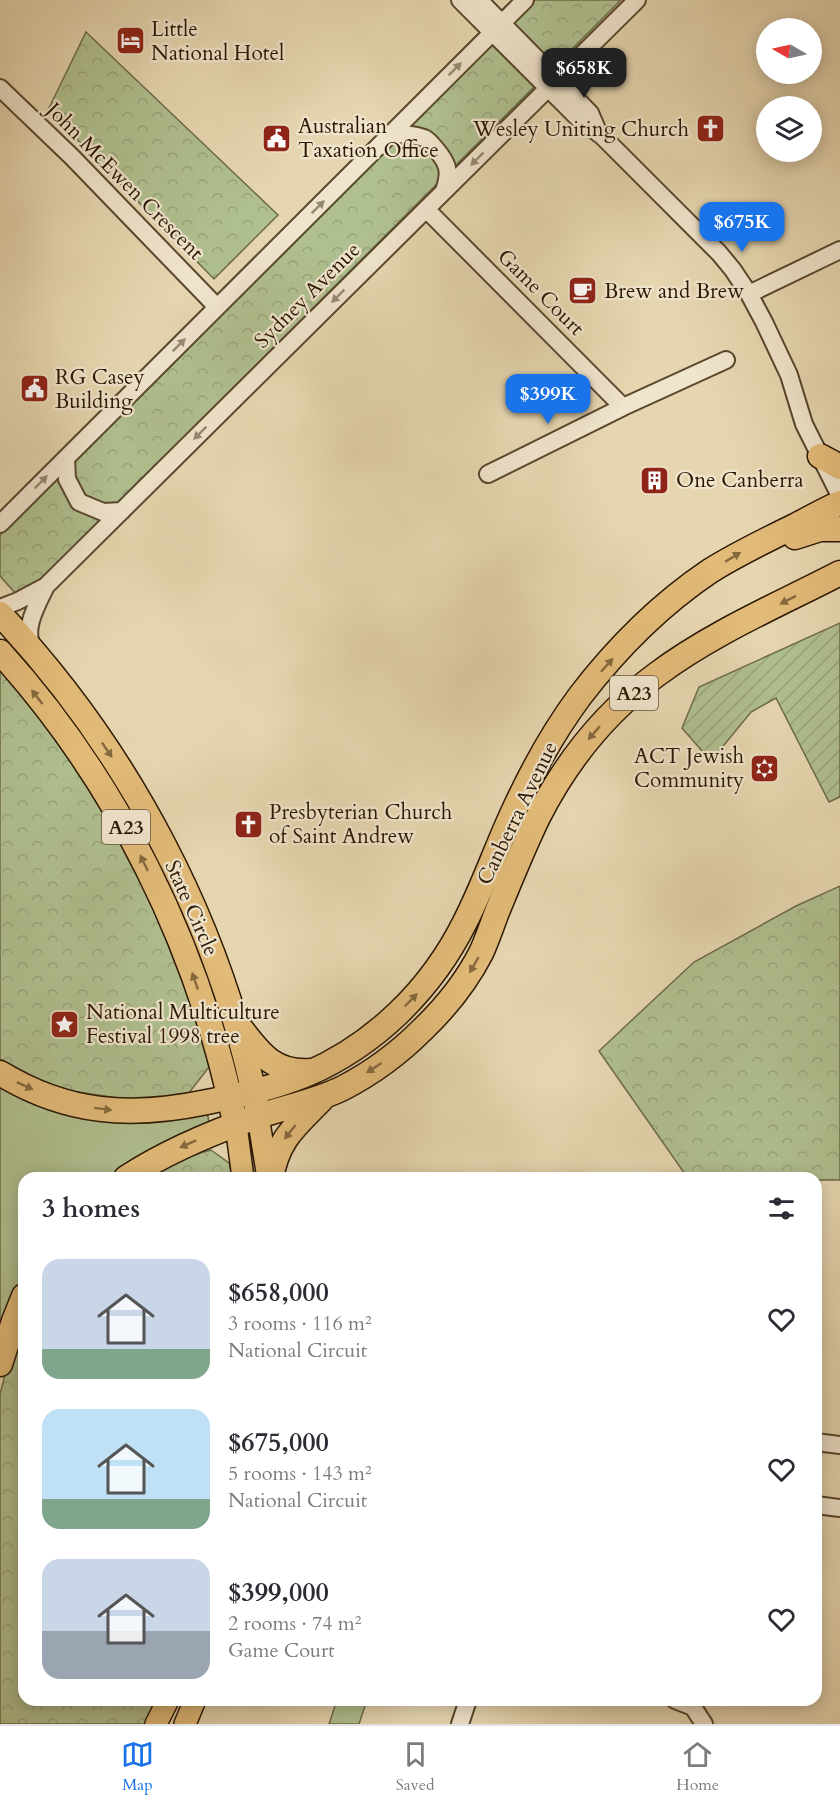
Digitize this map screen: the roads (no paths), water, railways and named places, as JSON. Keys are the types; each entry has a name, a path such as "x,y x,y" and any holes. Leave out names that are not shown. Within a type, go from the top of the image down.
{"highway":[{"name":"Canberra Avenue","path":"230,1097 253,1092 313,1071 350,1051 383,1027 413,998 438,968 466,920 530,777 552,738 594,680 621,649 667,605 709,572 758,544 840,503"},
{"path":"758,544 785,540 824,528 840,529"},
{"name":"Canberra Avenue","path":"136,1172 178,1148 258,1116 325,1095 354,1082 395,1054 424,1028 454,994 480,954 550,795 577,754 610,716 643,685 685,655 719,634 840,573"},
{"name":"State Circle","path":"0,614 36,653 74,702 140,802 183,883 219,968 236,1021 258,1116"},
{"name":"State Circle","path":"0,652 72,742 120,815 169,916 190,966 217,1047 236,1125"},
{"path":"120,815 140,802"},
{"path":"169,916 193,904"},
{"path":"236,1021 267,1060 287,1070 313,1071"},
{"name":"A23","path":"0,1073 50,1097 105,1110 137,1112 167,1110 230,1097"},
{"path":"271,1172 286,1136 325,1095"},
{"path":"0,1364 18,1311"}],"main road":[{"name":"State Circle","path":"258,1116 268,1172"},
{"name":"State Circle","path":"236,1125 242,1172"},
{"path":"156,1724 165,1706"},
{"path":"185,1724 192,1706"}],"street":[{"path":"460,0 497,27 553,83 583,123 600,134 734,270 749,294 789,375 804,424 830,462 840,496"},
{"path":"479,0 497,27"},
{"path":"0,524 525,0"},
{"name":"Sydney Avenue","path":"0,608 46,586 637,0"},
{"name":"John McEwen Crescent","path":"0,88 72,157 218,307"},
{"path":"391,134 406,134 430,142 447,165 448,178 444,191"},
{"name":"Game Court","path":"426,209 623,407"},
{"path":"749,294 840,250"},
{"path":"488,474 623,407 726,360"},
{"path":"66,458 67,479 79,502 103,512 122,511"},
{"path":"36,653 30,644 29,628 46,586"},
{"path":"822,1443 840,1445"},
{"path":"822,1506 840,1508"},
{"path":"460,1724 466,1706"},
{"path":"690,1706 704,1724"}],"place":[{"name":"Little National Hotel","path":"130,41"},
{"name":"Wesley Uniting Church","path":"710,129"},
{"name":"Australian Taxation Office","path":"277,138"},
{"name":"Brew and Brew","path":"583,291"},
{"name":"RG Casey Building","path":"34,389"},
{"name":"One Canberra","path":"655,480"},
{"name":"ACT Jewish Community","path":"765,768"},
{"name":"Presbyterian Church of Saint Andrew","path":"248,824"},
{"name":"National Multiculture Festival 1998 tree","path":"65,1024"}]}
